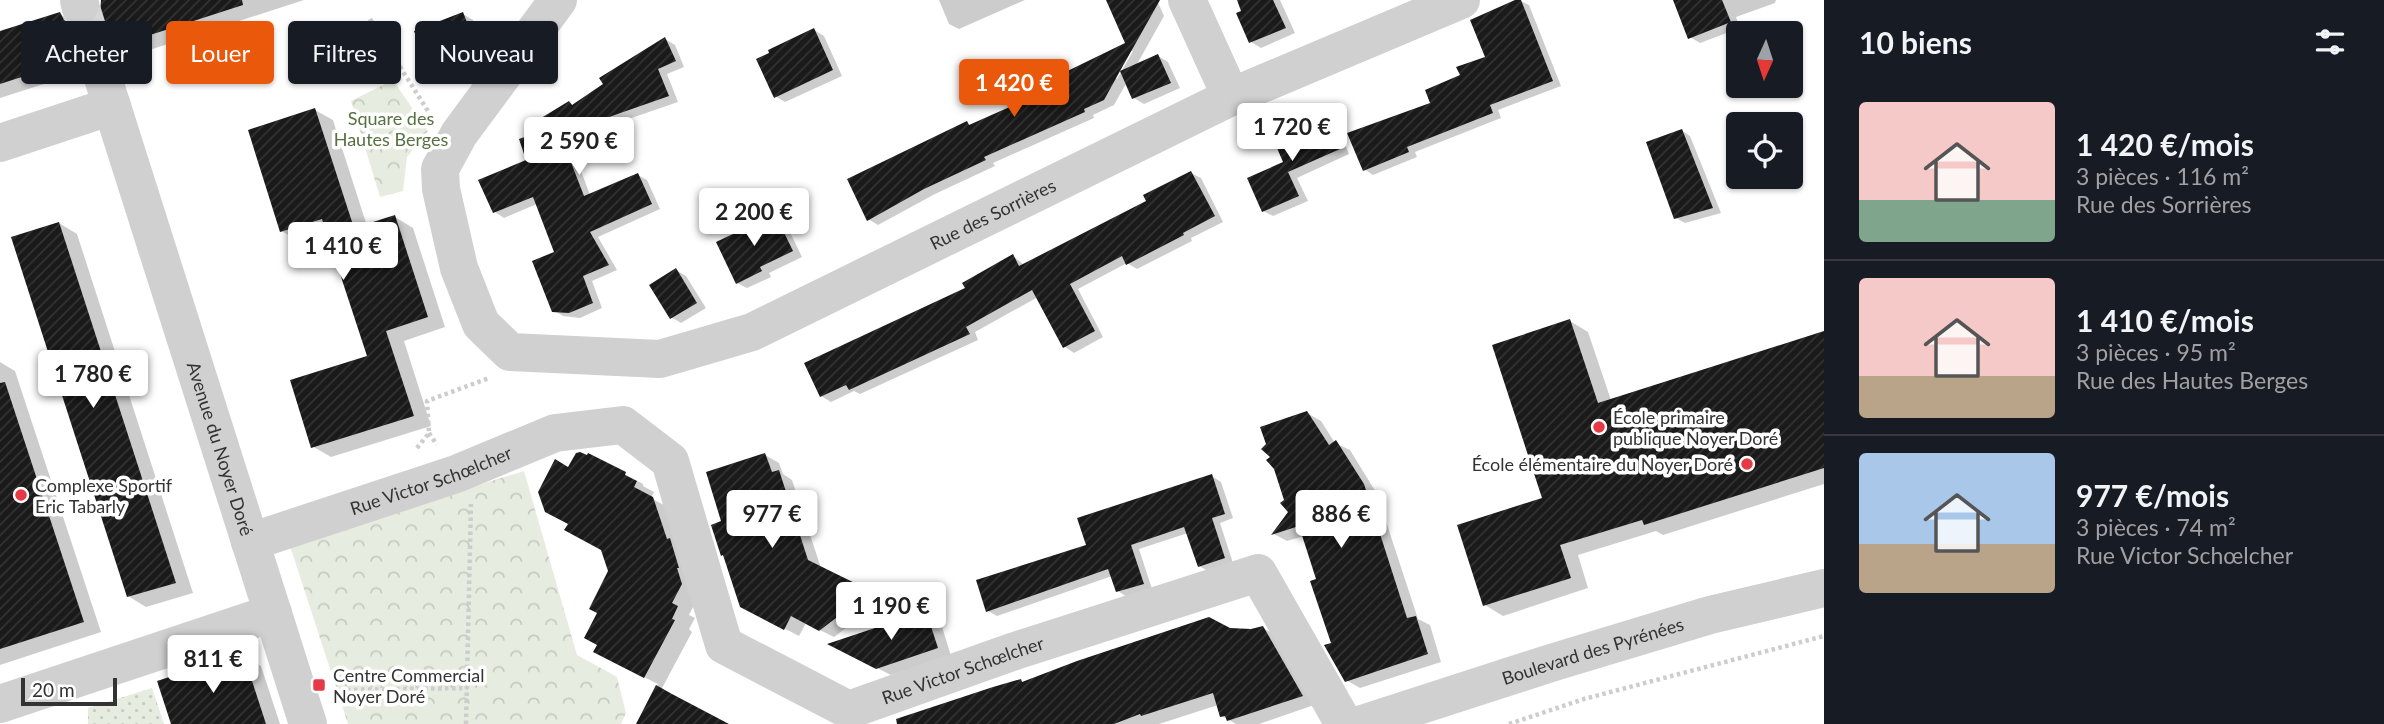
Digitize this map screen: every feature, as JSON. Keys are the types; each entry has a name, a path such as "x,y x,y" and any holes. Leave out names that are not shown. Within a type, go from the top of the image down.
{"street":[{"path":"519,353 481,324 459,268 441,189 440,169 450,148 558,0"},
{"path":"1187,0 1231,97"},
{"name":"Rue des Sorrières","path":"519,353 660,359 752,332 1231,97 1461,0"},
{"name":"Avenue du Noyer Doré","path":"105,84 303,710"},
{"path":"0,143 112,106"},
{"name":"Rue Victor Schœlcher","path":"250,542 456,474 555,432 623,425 670,461 723,645 849,710 1015,651 1258,573 1344,724"},
{"name":"Boulevard des Pyrénées","path":"1362,724 1697,619 1824,588"},
{"path":"0,704 272,613"}],"path":[{"path":"370,19 450,148"},
{"path":"466,724 471,487 456,474 429,433 427,401 496,376 519,353"},
{"path":"420,485 412,454 429,433"},
{"path":"1509,724 1584,699 1824,636"},
{"path":"303,710 337,689 468,688"}],"green space":[{"name":"Square des Hautes Berges","path":"385,84 396,84 428,131 407,157 403,191 380,197 351,101"},
{"path":"524,471 577,655 617,677 626,713 621,724 348,724 289,543"},
{"path":"152,688 164,724 88,724 88,708"}],"building":[{"path":"101,0 242,0 243,5 193,21 166,21 166,30 152,34 152,21 95,21 100,13"},
{"path":"1106,0 1160,0 1104,100 1084,109 1085,112 984,157 986,160 924,189 867,221 847,179 967,121 969,125 1055,87 1051,79 1125,43"},
{"path":"1237,0 1273,0 1286,28 1249,43 1236,13 1241,11"},
{"path":"1515,0 1521,0 1553,81 1490,105 1493,113 1407,147 1409,152 1363,171 1347,133 1430,103 1425,90 1460,75 1456,67 1485,57 1470,20"},
{"path":"1673,0 1722,0 1731,21 1688,39"},
{"path":"60,12 66,21 32,21"},
{"path":"463,12 466,21 440,21"},
{"path":"21,24 21,77 0,84 0,31"},
{"path":"814,28 833,70 774,98 756,59 769,53 768,50"},
{"path":"665,37 676,61 658,69 669,96 609,117 612,127 565,147 584,196 638,173 652,204 590,232 609,265 583,276 593,303 569,313 552,312 532,261 554,252 533,197 493,213 478,180 526,160 519,139 536,133 533,123 569,101 572,105 603,84 599,78"},
{"path":"1158,54 1171,83 1132,99 1120,71"},
{"path":"315,108 354,228 395,215 428,317 386,331 414,416 311,448 290,380 367,356 322,219 280,232 248,130"},
{"path":"1327,117 1340,149 1288,172 1299,196 1262,212 1247,178 1283,162 1274,141"},
{"path":"1682,129 1713,208 1674,219 1646,142"},
{"path":"1191,171 1215,216 1126,265 1122,256 1070,284 1095,331 1063,348 1032,290 966,327 970,334 849,390 846,385 820,397 804,363 965,288 962,283 1013,254 1019,266 1146,201 1143,195"},
{"path":"775,214 793,251 760,267 762,271 736,284 716,242"},
{"path":"59,222 176,583 127,597 11,237"},
{"path":"676,268 697,303 670,319 649,285"},
{"name":"École élémentaire du Noyer Doré","path":"1570,319 1598,403 1824,331 1824,468 1644,525 1642,520 1560,545 1571,578 1483,606 1457,525 1542,498 1492,345"},
{"name":"Complexe Sportif Eric Tabarly","path":"5,382 84,622 0,649 0,383"},
{"path":"1307,411 1329,445 1336,440 1364,484 1407,618 1416,616 1428,654 1345,682 1324,645 1331,643 1310,581 1316,579 1299,526 1271,535 1288,512 1280,503 1284,500 1274,469 1266,460 1270,457 1261,449 1266,444 1260,427"},
{"path":"576,453 587,455 588,453 626,472 625,475 637,481 634,487 653,497 679,568 682,584 672,603 678,606 672,619 675,620 644,678 593,652 597,645 584,638 597,613 589,609 608,571 601,550 564,530 568,524 545,512 538,492 555,459 568,467"},
{"path":"765,453 772,472 779,470 808,560 871,591 819,631 791,616 784,630 740,607 711,525 721,521 706,472"},
{"path":"1212,474 1225,514 1212,518 1225,558 1198,567 1184,527 1131,545 1144,584 1116,592 1108,569 986,612 976,580 1086,545 1077,518"},
{"path":"926,611 938,648 876,669 827,644"},
{"path":"1209,617 1230,628 1251,629 1263,626 1303,696 1227,721 1225,716 1220,717 1213,693 1114,724 897,724 896,719 993,687 1021,679 1022,682"},
{"path":"243,653 266,724 171,724 157,681"},
{"path":"656,685 672,694 729,724 636,724"}],"tunnel":[{"path":"80,5 85,21"}],"place":[{"name":"École primaire publique Noyer Doré","path":"1599,427"},
{"name":"École élémentaire du Noyer Doré","path":"1747,464"},
{"name":"Complexe Sportif Eric Tabarly","path":"21,495"},
{"name":"Centre Commercial Noyer Doré","path":"319,685"}]}
